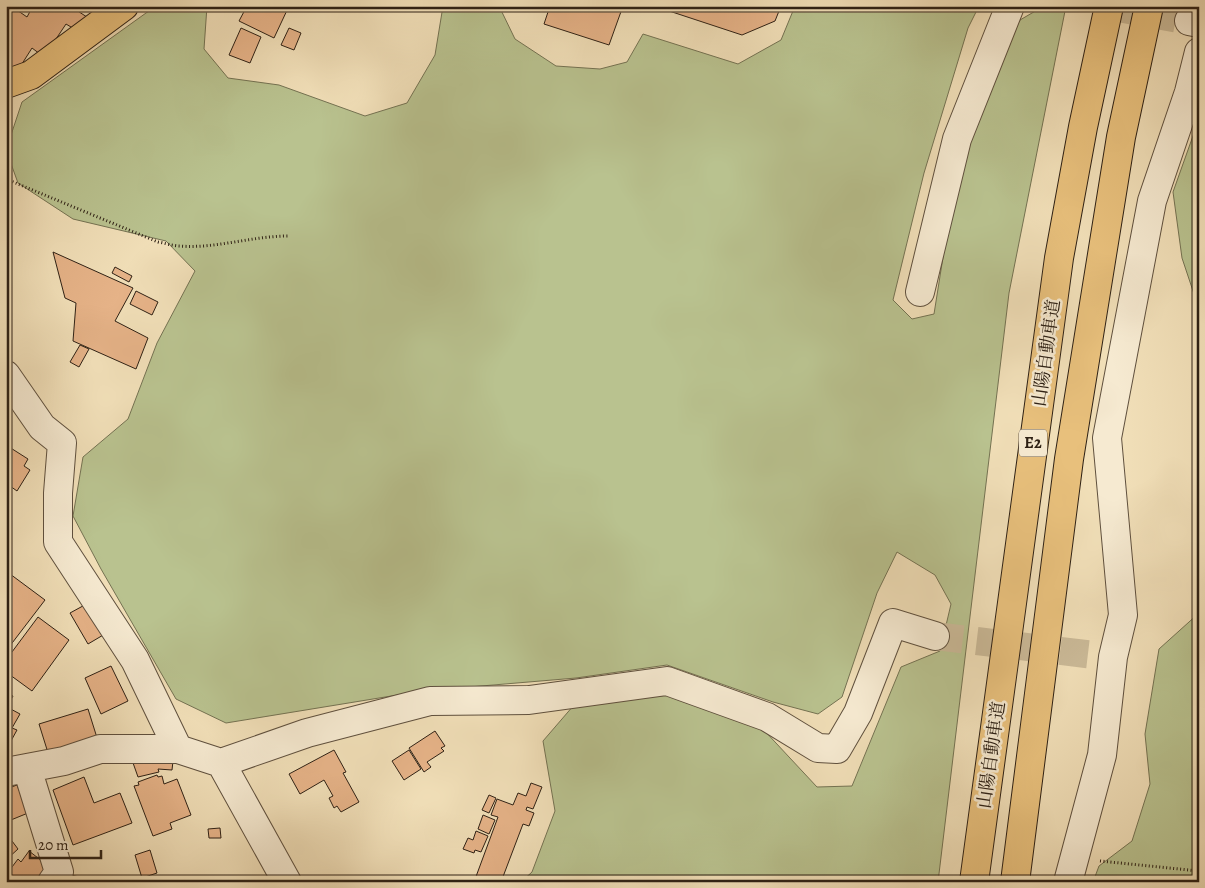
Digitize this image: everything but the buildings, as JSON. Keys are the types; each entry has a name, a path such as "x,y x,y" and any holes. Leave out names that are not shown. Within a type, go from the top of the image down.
{"main road":[{"path":"6,84 31,74 124,6"},
{"name":"山陽自動車道","path":"974,882 1059,258 1083,127 1110,6"},
{"name":"E2","path":"1015,882 1069,459 1122,137 1149,6"}],"street":[{"path":"920,292 957,139 1010,6"},
{"path":"1071,870 1102,755 1104,656 1123,615 1107,438 1152,201 1189,92 1199,52"},
{"path":"6,375 42,427 62,443 58,493 58,542 135,660 178,749"},
{"path":"52,882 59,872 17,770 64,761 100,749 178,749 220,763 307,733 430,701 529,700 667,682 767,717 818,748 837,749 858,713 893,623 935,636"},
{"path":"220,763 287,882"}],"path":[{"path":"6,178 73,208 158,242 181,247 228,244 267,236 288,236"},
{"path":"1071,870 1199,871"}],"green space":[{"path":"157,6 207,6 204,49 228,78 279,85 365,116 407,103 435,55 443,6 499,6 515,39 556,66 600,69 627,62 643,34 738,64 781,40 795,6 979,6 968,28 924,173 893,300 912,319 934,314 954,188 995,62 1020,20 1044,6 1066,6 1009,293 938,882 521,882 532,872 555,811 543,741 574,705 669,695 762,728 817,787 852,786 901,667 940,651 951,604 935,575 897,552 877,593 842,697 818,714 773,702 667,665 576,678 422,691 226,723 176,699 101,569 73,516 83,457 128,419 157,343 195,271 166,241 73,219 18,183 6,150 22,102"},
{"path":"1199,119 1199,309 1182,258 1173,192"},
{"path":"1199,613 1199,882 1093,882 1099,866 1132,841 1150,784 1145,734 1159,649"}],"tunnel":[{"path":"1107,6 1189,21"},
{"path":"935,636 1094,655"}]}
